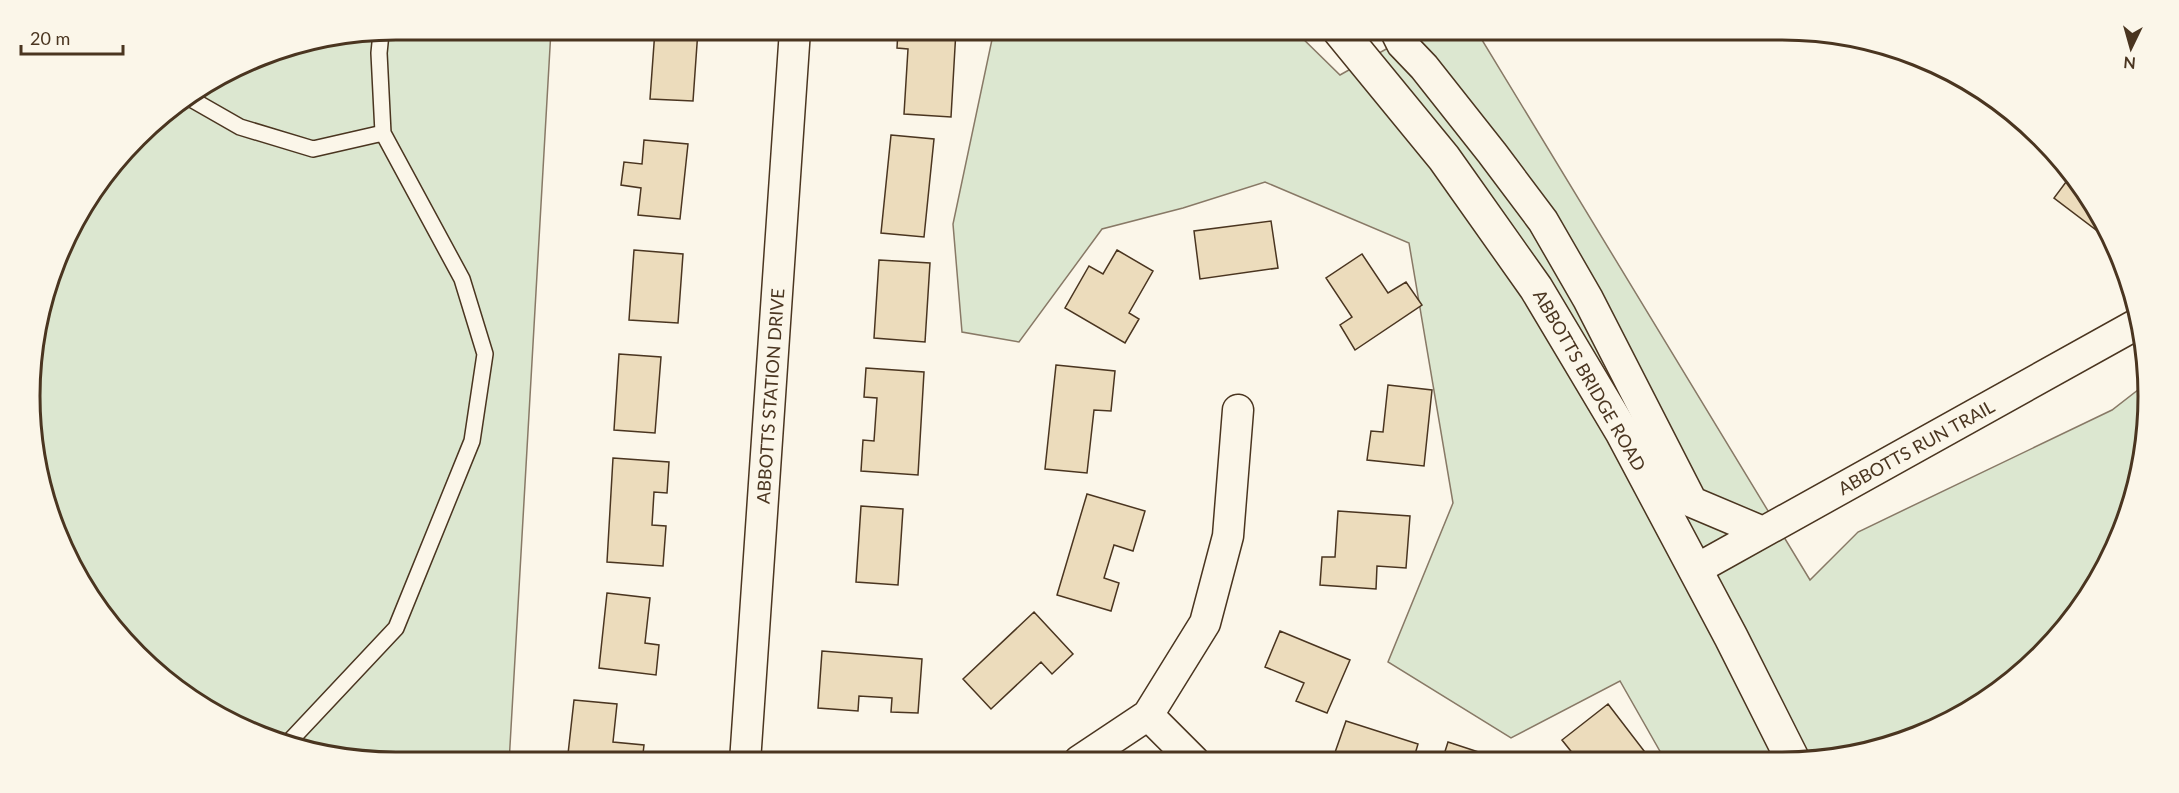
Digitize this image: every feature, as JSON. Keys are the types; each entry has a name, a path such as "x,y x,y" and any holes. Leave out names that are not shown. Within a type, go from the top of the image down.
{"main road":[{"name":"ABBOTTS BRIDGE ROAD","path":"1347,40 1444,158 1536,288 1622,432 1788,752"}],"street":[{"name":"ABBOTTS STATION DRIVE","path":"746,752 794,40"},
{"name":"ABBOTTS BRIDGE ROAD","path":"1400,40 1485,144 1543,221 1588,299 1692,502 1763,532"},
{"name":"ABBOTTS RUN TRAIL","path":"1695,570 2132,327"},
{"path":"1094,752 1148,715 1205,623 1228,536 1238,410"},
{"path":"1148,715 1185,752"}],"lane":[{"path":"293,737 396,628 472,441 485,354 462,279 383,133 380,41"},
{"path":"196,102 240,128 313,149 383,133"}],"green space":[{"path":"550,40 510,752 373,752 327,746 282,734 239,716 218,705 180,679 129,631 100,594 88,574 59,511 47,466 41,420 41,373 47,327 53,304 59,282 77,239 88,218 114,180 162,129 218,88 260,68 282,59 327,47 373,41"},
{"path":"992,40 1304,40 1340,75 1402,40 1482,40 1810,580 1858,532 2112,410 2138,390 2138,420 2132,466 2120,511 2102,554 2065,613 2034,648 1999,679 1940,716 1897,734 1875,740 1852,746 1806,752 1660,752 1620,681 1511,738 1388,662 1453,503 1409,243 1265,182 1183,208 1102,229 1019,342 962,332 953,224"}],"building":[{"path":"654,40 697,40 693,101 650,99"},
{"path":"897,40 955,40 951,117 904,114 908,49 897,48"},
{"path":"891,135 934,139 924,237 881,233"},
{"path":"644,140 688,144 680,219 638,215 641,188 621,185 624,162 642,164"},
{"path":"2066,182 2098,231 2054,198"},
{"path":"1271,221 1278,268 1200,279 1194,231"},
{"path":"634,250 683,254 678,323 629,320"},
{"path":"1117,250 1153,271 1129,313 1139,319 1125,343 1065,308 1089,266 1103,274"},
{"path":"1362,254 1388,293 1406,282 1422,305 1355,350 1340,325 1352,317 1326,278"},
{"path":"879,260 930,263 925,342 874,338"},
{"path":"619,354 661,357 655,433 614,430"},
{"path":"1056,365 1115,371 1111,411 1094,410 1087,473 1045,469"},
{"path":"866,368 924,372 918,475 861,471 863,440 874,441 877,398 864,397"},
{"path":"1388,385 1432,390 1424,466 1367,460 1371,431 1383,432"},
{"path":"613,458 669,462 667,493 654,492 652,525 666,526 663,566 607,562"},
{"path":"1087,494 1145,511 1133,551 1114,545 1104,578 1119,583 1111,611 1057,595"},
{"path":"861,506 903,509 898,585 856,582"},
{"path":"1338,511 1410,516 1406,568 1377,566 1376,589 1320,585 1322,557 1335,557"},
{"path":"607,593 650,598 645,643 659,645 656,675 599,668"},
{"path":"1034,612 1073,654 1052,674 1041,662 991,709 963,679"},
{"path":"1280,631 1350,660 1327,713 1296,701 1304,683 1265,667"},
{"path":"822,651 922,659 918,713 891,712 892,698 859,696 858,711 818,708"},
{"path":"574,700 617,704 613,742 644,745 643,752 568,752"},
{"path":"1608,704 1645,752 1572,752 1562,740"},
{"path":"1346,721 1418,744 1416,752 1335,752"},
{"path":"1448,742 1479,752 1445,752"}]}
